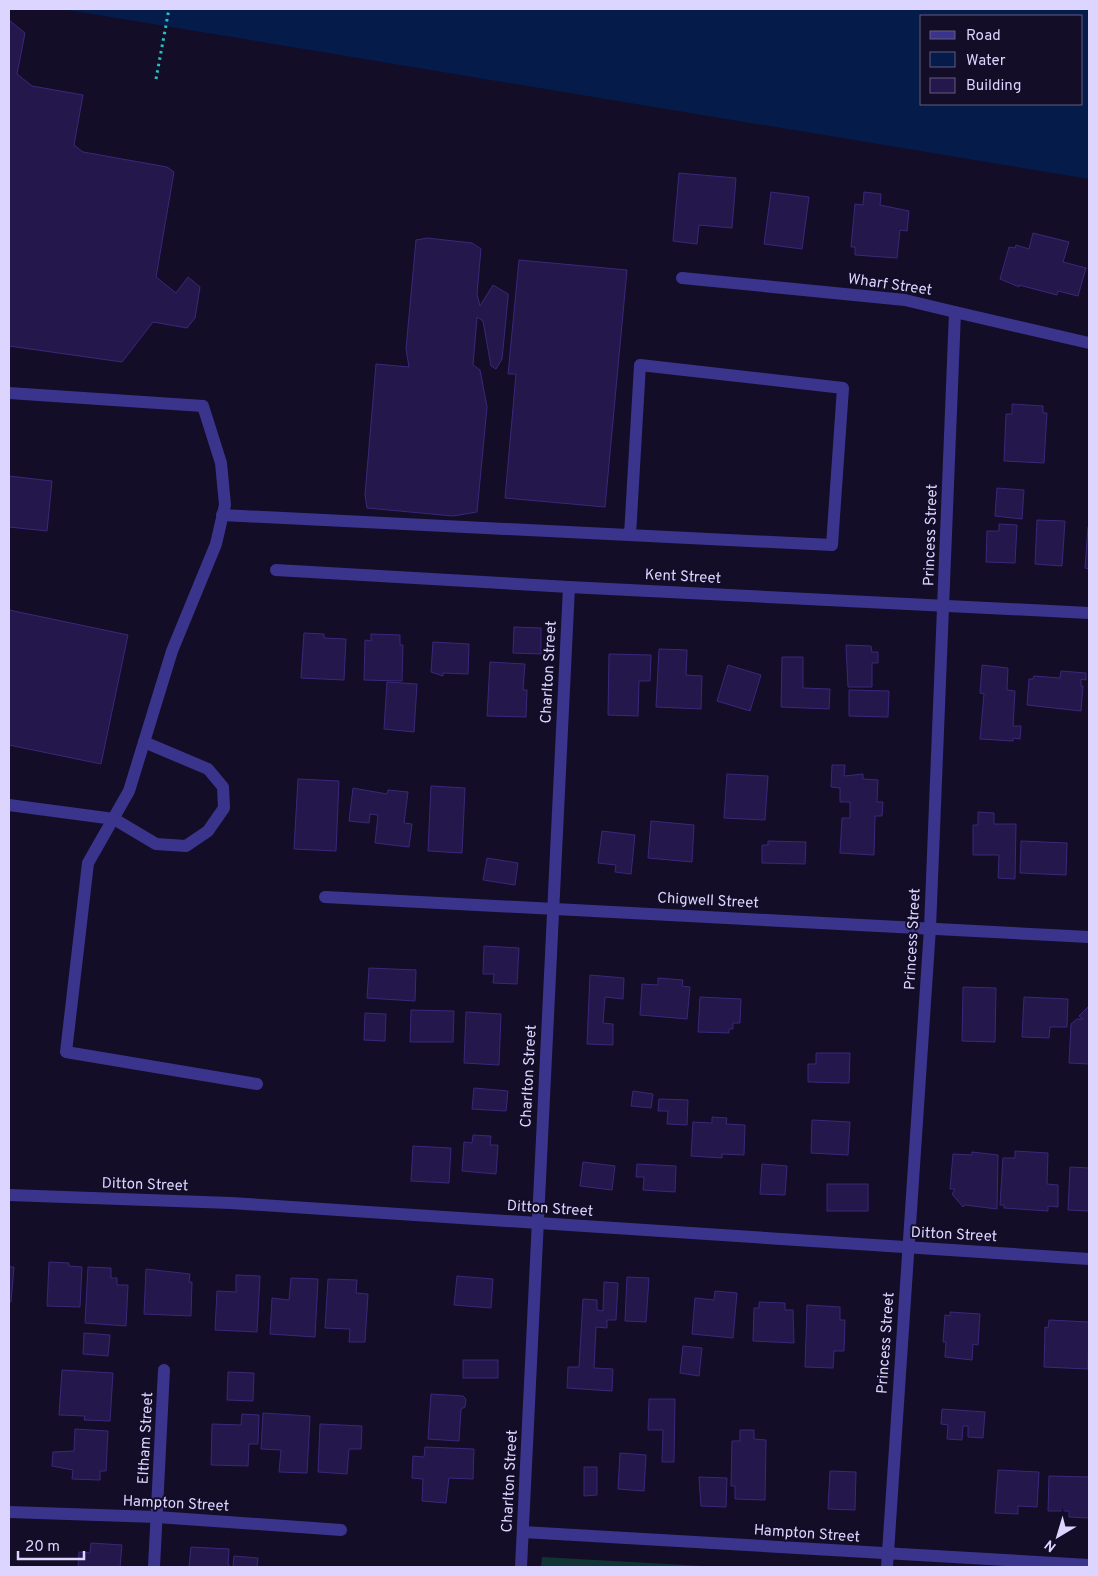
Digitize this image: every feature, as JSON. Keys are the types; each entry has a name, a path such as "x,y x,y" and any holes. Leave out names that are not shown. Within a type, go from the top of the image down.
{"street":[{"name":"Wharf Street","path":"682,278 905,300 1089,343"},
{"name":"Princess Street","path":"886,1567 930,928 955,312"},
{"path":"222,514 630,535 832,545 842,388 640,365 630,535"},
{"path":"9,393 203,406 221,463 225,505 216,544 172,651 129,791 88,863 66,1052 257,1084"},
{"name":"Kent Street","path":"276,570 569,587 1089,613"},
{"name":"Charlton Street","path":"521,1567 569,587"},
{"path":"9,804 114,819 156,844 186,846 208,831 224,808 222,787 208,769 144,742"},
{"name":"Chigwell Street","path":"325,897 1089,937"},
{"name":"Ditton Street","path":"9,1195 231,1203 1089,1259"},
{"name":"Eltham Street","path":"154,1567 164,1370"},
{"name":"Hampton Street","path":"9,1512 157,1517 340,1530"},
{"name":"Hampton Street","path":"523,1532 1089,1565"}],"path":[{"path":"156,78 169,9"}],"green space":[{"path":"542,1557 721,1567 541,1567"}],"water":[{"path":"62,9 1089,9 1089,179"}],"building":[{"path":"9,20 25,33 17,74 32,86 83,95 74,145 83,152 167,167 174,172 156,277 176,293 188,277 200,287 195,318 187,328 153,322 122,362 9,346"},
{"path":"679,173 736,178 732,228 699,225 697,244 673,241"},
{"path":"771,192 809,197 802,249 764,244"},
{"path":"864,192 881,194 880,205 909,211 907,231 900,230 897,258 855,255 855,247 851,247 855,204 863,205"},
{"path":"1033,233 1069,242 1063,262 1086,268 1078,296 1058,291 1057,295 1019,285 1019,287 1000,279 1009,247 1015,248 1016,245 1029,249"},
{"path":"427,238 472,243 481,249 477,294 480,306 493,285 508,294 502,359 496,369 491,366 483,321 477,317 473,365 480,370 487,407 477,512 453,516 367,508 365,495 376,364 409,367 406,349 416,240"},
{"path":"519,260 627,270 605,507 505,498 516,374 508,374"},
{"path":"1012,404 1043,406 1043,413 1047,413 1044,463 1004,461 1006,414 1012,414"},
{"path":"9,476 52,481 47,531 9,527"},
{"path":"997,488 1024,490 1022,519 995,516"},
{"path":"1037,520 1065,521 1062,566 1035,564"},
{"path":"999,524 1017,525 1015,563 986,562 987,531 999,531"},
{"path":"1089,527 1089,569 1085,568"},
{"path":"9,610 128,635 101,764 9,745"},
{"path":"514,627 541,628 541,654 513,653"},
{"path":"304,633 324,634 324,638 346,639 344,680 301,678"},
{"path":"371,634 400,635 400,645 403,645 402,681 364,680 365,640 371,641"},
{"path":"433,642 469,644 468,674 443,673 443,676 431,672"},
{"path":"846,645 871,646 872,652 878,652 878,663 872,663 872,687 848,687"},
{"path":"659,649 687,650 686,675 702,676 701,709 656,707"},
{"path":"609,654 651,655 650,681 639,681 638,716 608,715"},
{"path":"782,657 803,657 803,688 830,689 829,709 781,707"},
{"path":"490,662 525,664 523,690 527,690 526,717 487,716"},
{"path":"728,665 761,675 750,711 717,701"},
{"path":"982,665 1008,668 1007,690 1015,691 1013,726 1021,726 1020,739 1013,738 1013,741 980,739 984,694 980,693"},
{"path":"1061,671 1086,673 1086,680 1081,679 1081,686 1083,686 1081,711 1027,705 1029,679 1033,679 1034,676 1060,678"},
{"path":"387,682 417,684 414,732 384,729"},
{"path":"849,690 889,691 888,717 849,716"},
{"path":"832,765 845,765 844,776 863,774 863,779 878,780 877,802 883,802 882,816 875,816 874,855 840,853 842,818 850,818 850,802 840,802 840,788 831,787"},
{"path":"727,774 768,776 765,820 724,818"},
{"path":"298,779 339,781 336,851 294,849"},
{"path":"431,786 465,788 462,853 428,851"},
{"path":"353,788 387,794 388,790 408,792 404,823 412,824 409,847 375,843 378,815 370,814 369,823 349,821"},
{"path":"978,812 994,813 994,824 1016,824 1015,879 998,878 999,855 973,855 973,825 978,825"},
{"path":"651,821 694,825 692,862 648,858"},
{"path":"602,831 635,835 631,874 615,872 616,865 598,863"},
{"path":"768,841 806,842 805,864 762,863 762,845 768,845"},
{"path":"1021,841 1067,843 1066,875 1020,873"},
{"path":"487,858 518,863 515,885 483,880"},
{"path":"484,946 519,948 517,984 493,983 494,974 483,974"},
{"path":"369,968 416,970 415,1001 367,998"},
{"path":"590,975 624,978 623,999 605,997 603,1023 613,1024 613,1045 587,1044"},
{"path":"658,978 683,980 682,986 690,987 687,1019 640,1015 642,984 658,985"},
{"path":"963,987 996,988 995,1042 962,1041"},
{"path":"700,997 741,999 740,1023 733,1023 733,1029 729,1029 729,1033 698,1032"},
{"path":"1024,997 1068,999 1067,1027 1050,1027 1049,1038 1022,1037"},
{"path":"1089,1006 1089,1064 1069,1063 1071,1024 1077,1019 1083,1019 1079,1016"},
{"path":"411,1010 454,1011 453,1042 410,1042"},
{"path":"466,1012 501,1014 499,1065 464,1063"},
{"path":"365,1013 386,1014 385,1041 364,1040"},
{"path":"816,1053 850,1053 849,1083 808,1082 808,1064 816,1064"},
{"path":"474,1088 508,1091 506,1111 472,1109"},
{"path":"633,1091 653,1094 651,1108 631,1106"},
{"path":"659,1099 688,1100 687,1125 667,1124 668,1111 658,1111"},
{"path":"712,1117 727,1118 726,1124 745,1125 744,1155 722,1154 722,1158 691,1156 693,1122 712,1123"},
{"path":"812,1120 850,1122 848,1155 811,1153"},
{"path":"473,1135 491,1136 490,1145 498,1145 496,1174 462,1171 464,1142 472,1143"},
{"path":"413,1146 451,1148 449,1183 411,1181"},
{"path":"1015,1151 1048,1153 1047,1184 1058,1185 1058,1207 1048,1206 1048,1211 1004,1208 1004,1205 1000,1205 1003,1158 1015,1158"},
{"path":"972,1152 998,1155 997,1209 965,1205 963,1207 952,1194 955,1189 950,1189 953,1154 972,1155"},
{"path":"583,1162 615,1166 612,1190 580,1186"},
{"path":"637,1164 676,1166 675,1192 643,1190 644,1177 636,1177"},
{"path":"762,1164 787,1166 785,1195 760,1194"},
{"path":"1070,1167 1089,1168 1089,1211 1068,1210"},
{"path":"827,1184 868,1184 868,1211 827,1211"},
{"path":"49,1262 69,1263 69,1266 82,1267 80,1307 47,1306"},
{"path":"9,1263 10,1267 14,1267 11,1302 9,1302"},
{"path":"88,1267 111,1268 111,1278 117,1278 117,1285 128,1285 126,1326 85,1323"},
{"path":"146,1269 190,1274 189,1282 192,1282 191,1316 144,1314"},
{"path":"236,1275 260,1276 257,1332 215,1330 217,1291 236,1292"},
{"path":"457,1276 493,1279 491,1308 454,1305"},
{"path":"627,1277 649,1278 646,1322 625,1321"},
{"path":"291,1278 318,1279 315,1337 270,1334 272,1298 289,1300"},
{"path":"328,1279 357,1280 356,1293 368,1294 365,1342 349,1342 350,1329 325,1328"},
{"path":"604,1282 618,1283 616,1320 607,1320 607,1328 596,1327 594,1368 613,1369 612,1391 567,1388 568,1367 579,1367 583,1299 597,1300 597,1310 603,1311"},
{"path":"715,1291 737,1293 733,1338 692,1334 695,1298 714,1300"},
{"path":"759,1302 785,1303 785,1310 793,1310 794,1343 753,1341 754,1308 759,1308"},
{"path":"807,1305 840,1307 840,1320 845,1320 844,1351 834,1351 833,1368 805,1367"},
{"path":"950,1312 980,1314 978,1345 973,1344 972,1360 945,1357 946,1342 943,1342 945,1315 950,1316"},
{"path":"1049,1320 1089,1322 1088,1369 1044,1367 1045,1327 1048,1328"},
{"path":"84,1333 110,1335 108,1356 83,1354"},
{"path":"683,1346 702,1348 699,1376 680,1373"},
{"path":"463,1360 498,1360 498,1378 463,1378"},
{"path":"62,1370 113,1373 110,1421 84,1420 85,1416 59,1415"},
{"path":"228,1372 254,1373 253,1401 227,1400"},
{"path":"431,1394 463,1396 466,1399 465,1407 461,1409 459,1441 428,1439"},
{"path":"649,1399 675,1399 674,1462 662,1462 663,1430 648,1430"},
{"path":"942,1409 985,1412 983,1438 968,1437 968,1426 963,1426 962,1440 947,1439 948,1425 941,1424"},
{"path":"263,1413 310,1416 307,1473 279,1472 281,1450 261,1449"},
{"path":"242,1414 259,1415 258,1444 249,1444 248,1466 211,1465 212,1424 241,1425"},
{"path":"320,1424 362,1426 361,1449 349,1449 347,1474 318,1472"},
{"path":"75,1429 108,1431 106,1471 100,1471 100,1480 72,1479 73,1470 52,1466 53,1452 74,1451"},
{"path":"740,1430 754,1430 754,1439 766,1440 765,1500 735,1499 735,1486 731,1486 732,1441 740,1441"},
{"path":"425,1447 474,1449 473,1479 449,1478 446,1503 422,1501 423,1479 412,1478 413,1456 424,1457"},
{"path":"620,1453 646,1455 644,1491 618,1489"},
{"path":"584,1467 597,1467 597,1495 584,1496"},
{"path":"998,1470 1039,1472 1037,1507 1018,1506 1018,1514 995,1513"},
{"path":"830,1471 856,1472 855,1510 828,1509"},
{"path":"1049,1476 1089,1477 1089,1518 1069,1517 1069,1511 1048,1511"},
{"path":"699,1477 727,1478 726,1507 701,1506"},
{"path":"91,1543 122,1545 120,1567 78,1567 79,1552 90,1553"},
{"path":"191,1547 229,1549 228,1565 231,1567 189,1567"},
{"path":"234,1556 258,1558 257,1567 233,1567"}]}
